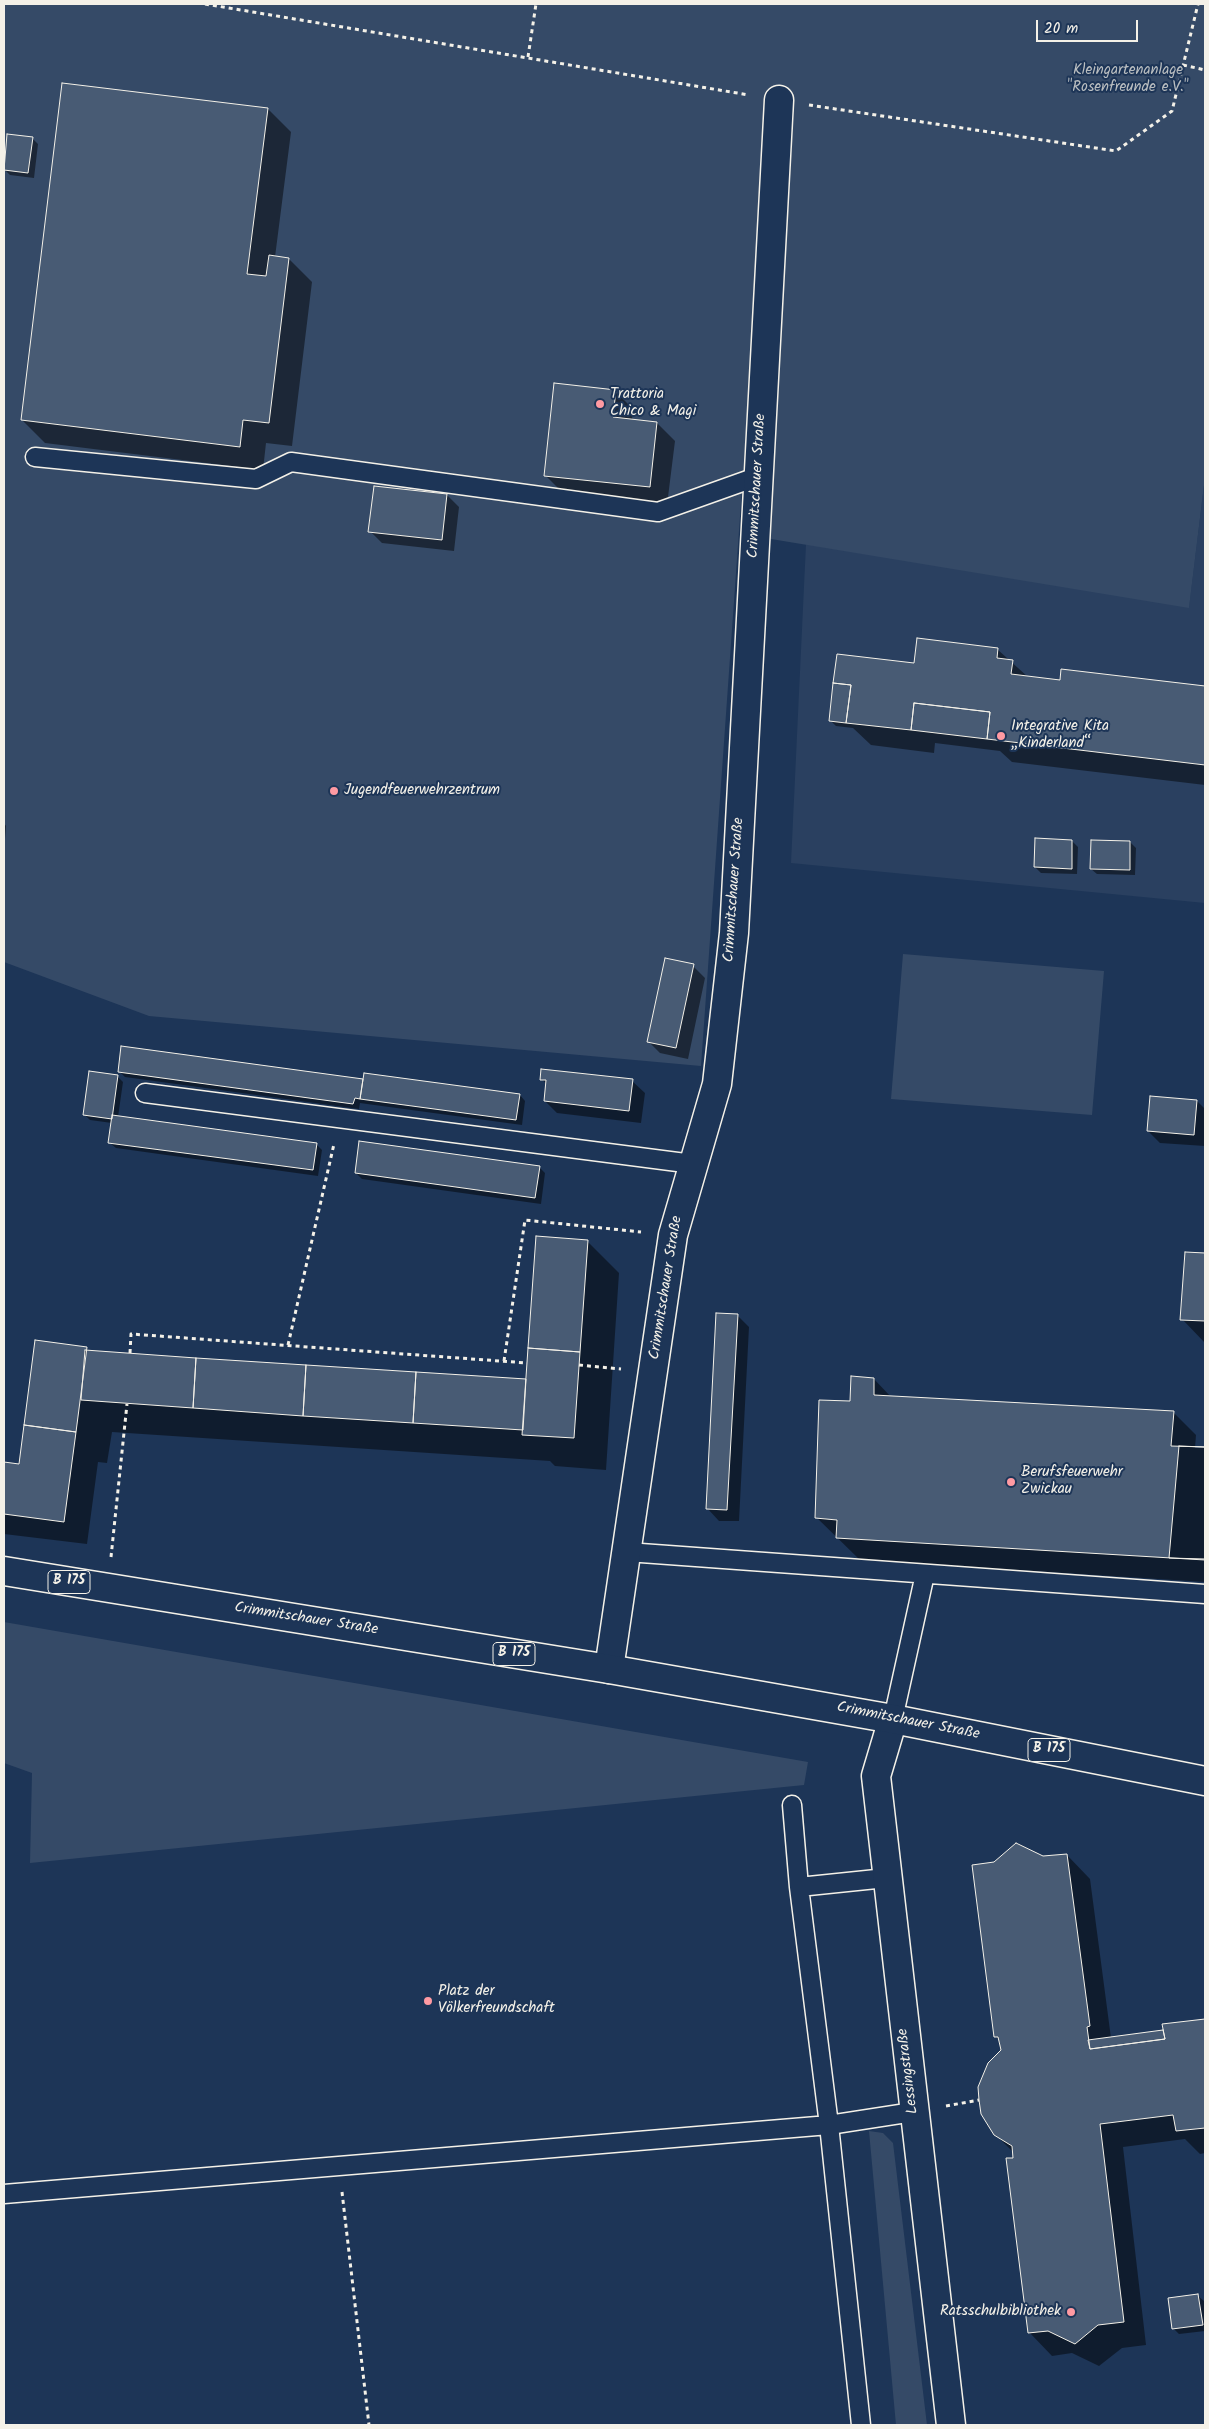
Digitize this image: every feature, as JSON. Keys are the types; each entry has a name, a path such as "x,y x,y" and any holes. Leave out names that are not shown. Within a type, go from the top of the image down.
{"street":[{"name":"Crimmitschauer Straße","path":"609,1669 673,1235 717,1084 734,934 779,100"},
{"name":"Crimmitschauer Straße","path":"4,1571 609,1669 893,1719 1205,1781"},
{"name":"Lessingstraße","path":"893,1719 876,1776 886,1878 951,2425"}],"lane":[{"path":"35,457 256,479 291,462 658,512 759,476"},
{"path":"145,1093 693,1164"},
{"path":"627,1552 1205,1594"},
{"path":"893,1719 925,1574"},
{"path":"792,1805 799,1887 829,2125 861,2425"},
{"path":"799,1887 886,1878"},
{"path":"4,2194 829,2125 914,2112"}],"path":[{"path":"204,4 779,100 1116,151 1172,111 1198,4"},
{"path":"528,57 536,4"},
{"path":"1183,65 1205,70"},
{"path":"288,1345 340,1119"},
{"path":"504,1361 525,1220 673,1235"},
{"path":"130,1353 131,1334 527,1363"},
{"path":"579,1365 653,1372"},
{"path":"108,1588 127,1404"},
{"path":"339,2166 369,2425"}],"shaded area":[{"name":"Integrative Kita „Kinderland“","path":"1205,477 1205,903 791,863 806,544 1189,607"}],"green space":[{"name":"Kleingartenanlage \"Rosenfreunde e.V.\"","path":"4,4 1205,4 1205,477 1189,608 765,538 794,112 769,108 701,1066 149,1016 4,962"},
{"path":"903,954 1104,971 1092,1115 891,1099"},
{"path":"4,1622 808,1762 804,1785 30,1863 32,1773 4,1763"},
{"path":"869,2131 883,2133 893,2143 927,2425 896,2425"}],"building":[{"path":"62,83 268,108 247,274 266,276 269,255 289,258 269,423 243,420 240,447 21,420"},
{"path":"7,134 33,137 28,173 4,170"},
{"path":"554,383 616,390 613,417 657,422 650,487 544,476"},
{"path":"374,486 447,494 442,540 368,532"},
{"path":"917,638 998,648 997,658 1013,660 1011,674 1060,680 1061,669 1205,686 1205,765 987,739 990,712 914,703 911,730 846,723 851,685 833,683 837,654 914,663"},
{"path":"833,683 851,685 846,723 829,721"},
{"path":"914,703 990,712 987,739 911,730"},
{"path":"1035,838 1072,840 1072,869 1034,867"},
{"path":"1091,840 1130,841 1130,870 1090,869"},
{"path":"665,958 694,964 676,1048 647,1042"},
{"path":"121,1046 363,1079 360,1099 355,1098 353,1104 118,1072"},
{"path":"541,1069 633,1079 629,1111 544,1101 546,1080 540,1080"},
{"path":"89,1071 118,1075 112,1119 83,1115"},
{"path":"364,1073 520,1094 516,1120 360,1099"},
{"path":"1150,1096 1197,1100 1194,1135 1147,1131"},
{"path":"112,1115 317,1143 313,1170 108,1143"},
{"path":"359,1141 540,1166 535,1198 355,1173"},
{"path":"536,1236 588,1240 580,1352 528,1348"},
{"path":"1185,1252 1205,1253 1205,1321 1180,1320"},
{"path":"716,1313 738,1314 727,1510 706,1509"},
{"path":"35,1340 87,1347 76,1432 24,1425"},
{"path":"528,1348 580,1352 574,1438 522,1435"},
{"path":"85,1350 196,1358 193,1408 81,1400"},
{"path":"196,1358 306,1365 303,1416 193,1408"},
{"path":"306,1365 416,1372 413,1423 303,1416"},
{"path":"416,1372 526,1379 523,1430 413,1423"},
{"name":"Berufsfeuerwehr Zwickau","path":"851,1376 874,1378 874,1395 1174,1411 1171,1446 1205,1447 1205,1560 836,1538 837,1520 815,1518 819,1400 850,1401"},
{"path":"24,1425 76,1432 64,1522 4,1514 4,1462 19,1464"},
{"path":"1179,1446 1205,1447 1205,1559 1169,1558"},
{"path":"1016,1843 1043,1856 1067,1854 1090,2026 1087,2027 1090,2049 1165,2039 1162,2024 1205,2019 1205,2128 1176,2131 1173,2115 1100,2124 1124,2322 1098,2325 1075,2344 1048,2331 1028,2333 1006,2158 1013,2158 1012,2146 994,2135 981,2114 979,2100 978,2087 988,2063 1001,2050 998,2037 994,2037 972,1865 994,1862"},
{"path":"1163,2030 1165,2039 1090,2049 1088,2040"},
{"path":"1198,2294 1203,2325 1172,2329 1168,2298"}],"place":[{"name":"Trattoria Chico & Magi","path":"600,404"},
{"name":"Integrative Kita „Kinderland“","path":"1001,736"},
{"name":"Jugendfeuerwehrzentrum","path":"334,791"},
{"name":"Berufsfeuerwehr Zwickau","path":"1011,1482"},
{"name":"Platz der Völkerfreundschaft","path":"428,2001"},
{"name":"Ratsschulbibliothek","path":"1071,2312"}]}
